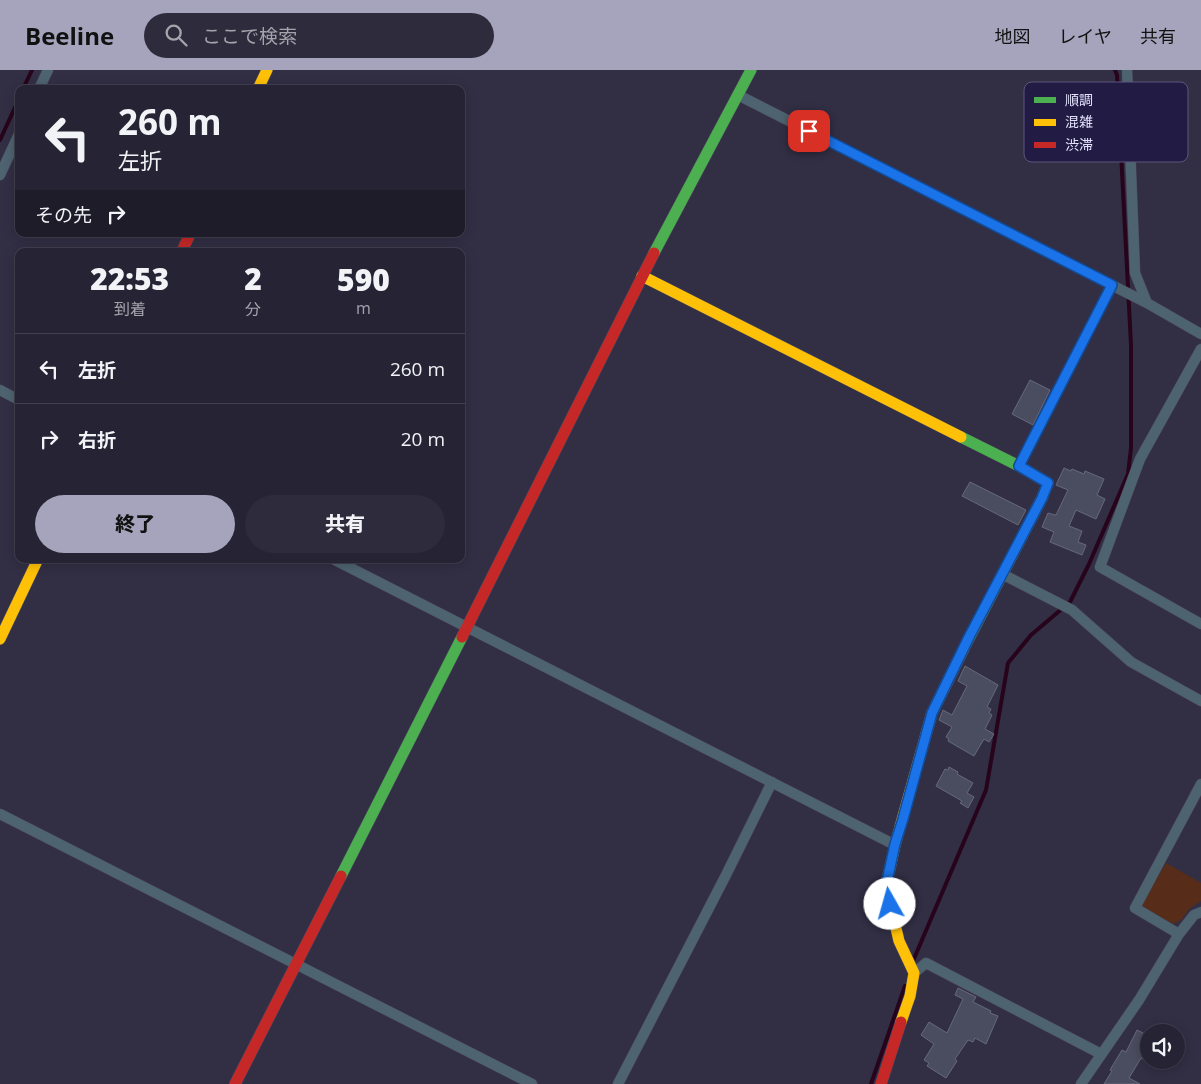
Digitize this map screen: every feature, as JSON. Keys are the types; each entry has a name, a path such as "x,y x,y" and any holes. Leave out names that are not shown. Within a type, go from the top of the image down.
{"street":[{"path":"41,85 48,70"},
{"path":"260,85 267,70"},
{"path":"234,1084 467,627 642,276 751,70"},
{"path":"738,95 1132,295 1201,334"},
{"path":"0,175 15,143"},
{"path":"1131,162 1135,273 1147,303"},
{"path":"642,276 1019,466 1048,483 932,713 895,844 886,886 899,941 914,972 910,996 881,1084"},
{"path":"1019,466 1112,285"},
{"path":"1201,349 1140,459 1100,567 1201,624"},
{"path":"0,390 15,398"},
{"path":"0,639 36,563"},
{"path":"341,563 895,844"},
{"path":"1002,574 1066,607 1131,662 1201,701"},
{"path":"618,1084 772,782"},
{"path":"1179,934 1135,908 1201,784"},
{"path":"0,814 532,1084"},
{"path":"1081,1084 1139,1000 1179,934 1194,915 1201,912"},
{"path":"914,972 926,963 1100,1054"}],"shaded area":[{"path":"1166,863 1201,883 1201,901 1189,909 1181,920 1174,924 1142,907 1142,903"}],"building":[{"path":"1030,380 1050,390 1033,425 1012,414"},
{"path":"1064,468 1084,474 1085,471 1104,479 1097,495 1105,499 1096,519 1076,510 1069,526 1082,531 1078,542 1086,545 1082,555 1050,542 1054,532 1042,527 1048,513 1056,515 1068,490 1056,485"},
{"path":"970,482 1026,510 1018,525 962,496"},
{"path":"965,666 998,685 987,707 991,709 989,713 992,715 985,729 994,734 989,742 984,739 974,756 948,741 949,739 946,737 952,727 939,720 943,710 952,715 967,686 958,681"},
{"path":"949,767 973,783 967,793 974,797 968,808 960,803 962,801 936,786 945,769 948,770"},
{"path":"958,988 976,997 973,1002 998,1016 986,1044 975,1038 973,1042 968,1040 955,1059 957,1061 946,1078 927,1066 929,1063 924,1060 934,1044 921,1035 929,1022 947,1033 963,999 955,995"},
{"path":"1137,1030 1140,1032 1140,1060 1129,1078 1140,1084 1104,1084 1122,1050 1126,1052"}],"waterway":[{"path":"25,85 32,70"},
{"path":"1115,70 1117,82"},
{"path":"0,140 15,108"},
{"path":"913,961 986,790 1008,663 1031,635 1070,602 1089,564 1128,474 1131,448 1131,345 1122,162"},
{"path":"871,1084 905,986"}],"traffic: fast":[{"path":"654,253 751,70"},
{"path":"961,437 1048,483 964,648"},
{"path":"341,876 462,637"}],"traffic: slow":[{"path":"260,85 267,70"},
{"path":"642,276 961,437"},
{"path":"0,639 36,563"},
{"path":"901,1022 910,996 914,973 899,941 886,886 895,845 932,713 964,648"}],"traffic: jam":[{"path":"183,248 189,237"},
{"path":"462,637 654,253"},
{"path":"235,1084 341,876"},
{"path":"881,1084 901,1022"}],"route":[{"path":"809,131 1112,285 1019,466 1048,483 932,713 895,844 886,886 890,904"}]}
